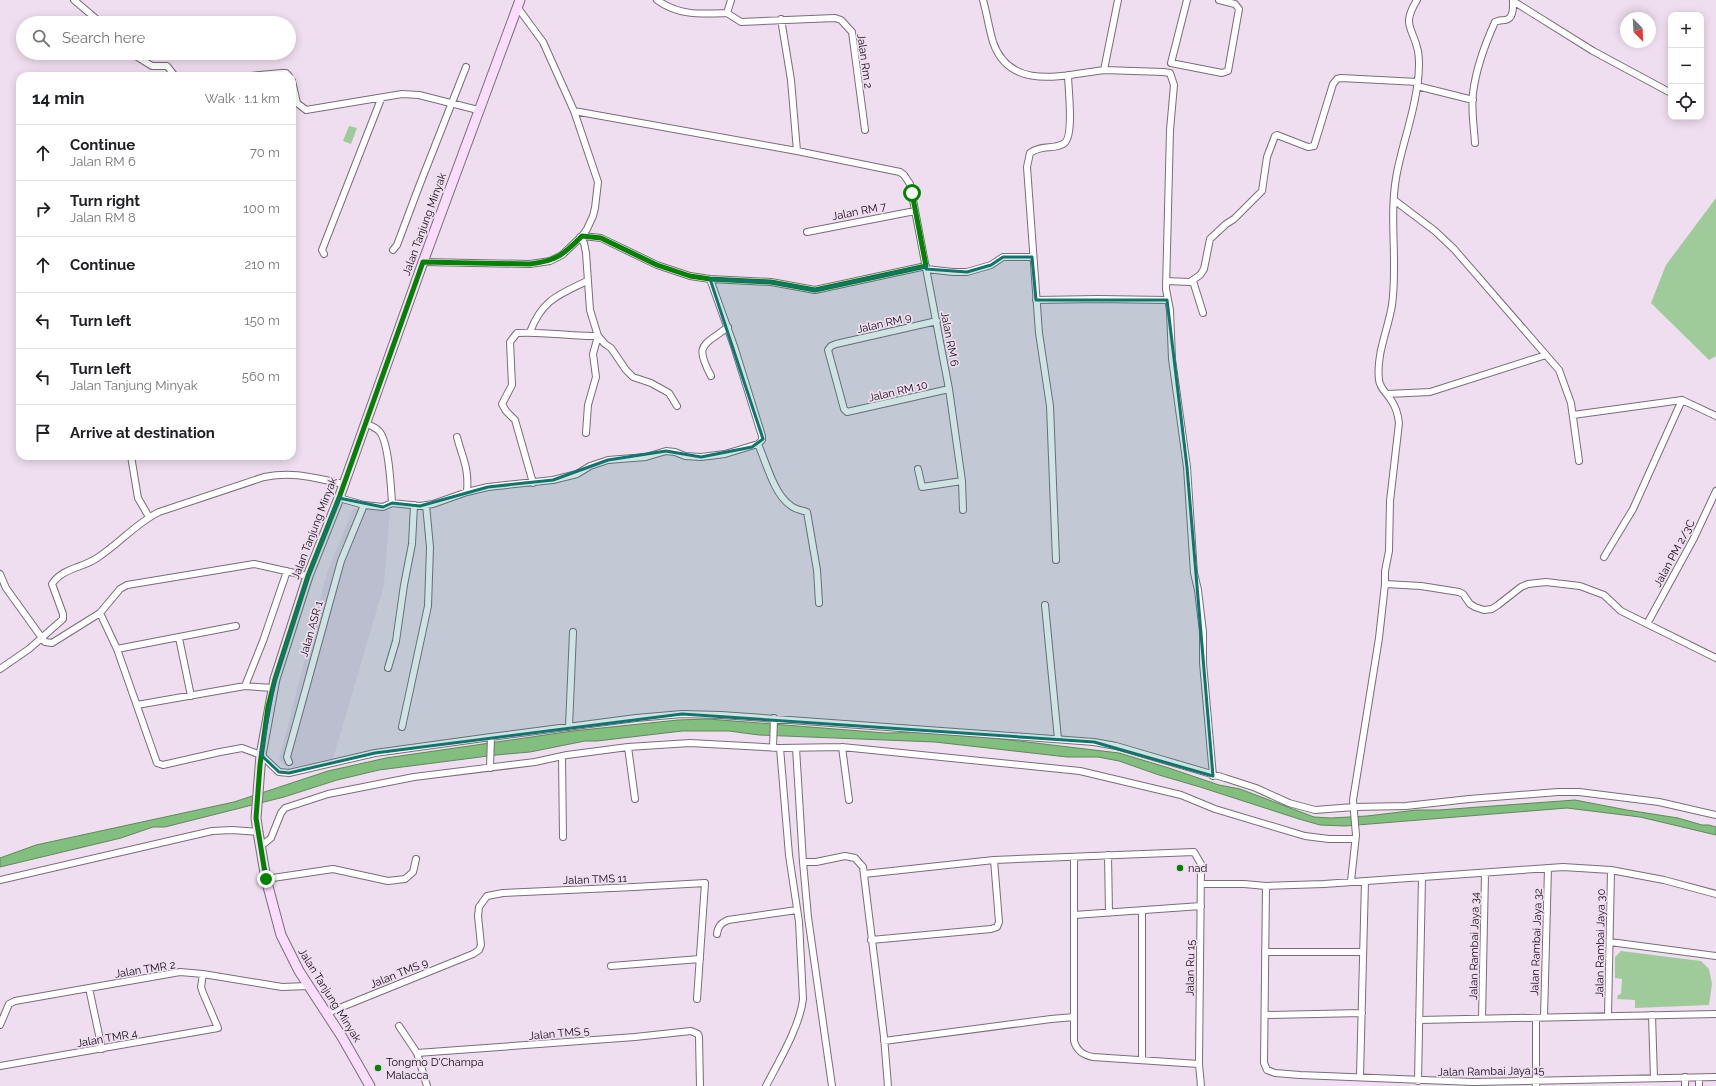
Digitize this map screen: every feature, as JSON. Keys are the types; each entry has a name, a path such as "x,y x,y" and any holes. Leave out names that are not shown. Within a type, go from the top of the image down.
{"main road":[{"name":"Jalan Tanjung Minyak","path":"370,1086 353,1055 291,958 281,935 266,879 256,818 261,755 273,688 308,576 339,498 518,2"}],"street":[{"path":"74,0 93,16"},
{"path":"657,0 662,4 688,14 727,13 731,0"},
{"path":"983,0 993,42 1001,58 1008,67 1020,74 1034,77 1068,75 1104,70 1170,73"},
{"path":"1104,70 1118,0"},
{"path":"1187,0 1171,63 1170,73 1174,85 1170,130 1166,281 1167,300 1170,310 1173,367 1187,467 1194,573 1198,590 1203,632 1203,663 1213,776"},
{"path":"1171,63 1222,73 1228,71 1239,9 1235,4 1219,0"},
{"path":"1351,881 1356,837 1353,800 1376,663 1385,584 1385,571 1389,551 1390,501 1399,422 1397,410 1387,394 1381,388 1379,370 1380,350 1386,331 1394,287 1394,200 1396,179 1418,84 1418,50 1408,26 1408,18 1417,0"},
{"path":"1475,143 1473,92 1479,65 1487,40 1496,21 1511,17 1513,0 1593,51 1668,91"},
{"path":"423,262 530,264 544,262 562,255 581,236 587,229 595,208 598,182 574,111 543,42 518,2"},
{"name":"Jalan Rm 2","path":"727,13 741,22 781,19 835,18 848,25 852,32 865,130"},
{"path":"574,111 797,151 791,80 781,19"},
{"path":"142,60 152,66 167,66 172,72"},
{"path":"393,250 398,245 418,189 466,67"},
{"path":"1056,560 1050,406 1039,333 1026,168 1030,153 1037,148 1063,145 1067,141 1070,128 1068,75"},
{"path":"1166,281 1193,281 1200,276 1204,269 1210,239 1215,232 1234,219 1262,191 1267,157 1275,136 1277,135 1308,147 1314,146 1333,84 1337,79 1341,78 1418,84 1473,100"},
{"path":"296,99 300,107 306,110 381,99 402,94 420,95 478,110"},
{"path":"324,254 322,250 381,99"},
{"name":"Jalan RM 6","path":"797,151 892,171 904,175 910,184 949,389 962,481 963,510"},
{"path":"1394,200 1435,231 1454,249 1559,370 1571,403 1579,461"},
{"name":"Jalan RM 7","path":"806,232 915,211"},
{"path":"581,236 601,238 657,265 690,276 710,279 771,282 815,290 926,268 953,272 967,272 991,265 1003,257 1032,257"},
{"path":"581,236 586,253 591,318 598,336 611,348 626,370 633,377 651,383 668,393 677,406"},
{"path":"339,498 364,505 383,507 392,503 426,505 488,487 553,480 577,474 590,466 608,460 646,457 666,451 675,452 685,456 701,457 725,454 758,444 762,440 762,436 728,328 710,279"},
{"path":"530,332 540,310 547,303 587,281"},
{"path":"1193,281 1203,313"},
{"path":"1036,300 1167,300"},
{"name":"Jalan RM 9","path":"850,412 844,409 828,350 831,346 936,322"},
{"path":"711,376 704,363 701,351 703,345 728,328"},
{"path":"533,483 515,420 506,411 502,404 512,385 510,342 517,333 530,332 598,336"},
{"path":"586,433 588,405 596,377 593,354 598,336"},
{"path":"1387,394 1430,392 1546,355"},
{"name":"Jalan RM 10","path":"850,412 949,389"},
{"path":"1573,415 1682,400 1716,416"},
{"path":"1604,557 1633,508 1682,400"},
{"path":"365,423 380,431 383,438 387,455 392,503"},
{"path":"457,437 466,463 468,475 467,492"},
{"path":"758,444 778,491 784,500 790,506 807,512 817,570 819,603"},
{"path":"132,460 138,498 149,517"},
{"path":"918,469 922,487 962,481"},
{"path":"0,669 42,638 63,619 63,614 52,584 55,579 68,571 86,565 97,558 149,517 159,512 264,477 280,474 305,475 344,484"},
{"name":"Jalan PM 2/3C","path":"1647,624 1694,538 1716,491"},
{"name":"Jalan ASR 1","path":"289,762 287,757 339,568 364,505"},
{"path":"388,668 396,640 412,544 414,505"},
{"path":"402,727 428,606 430,547 426,505"},
{"path":"0,574 3,588 42,638 46,642 52,643 100,613 120,589 127,585 254,564 308,576"},
{"path":"245,686 263,642 287,571"},
{"path":"1385,584 1421,586 1459,592 1463,594 1470,604 1484,610 1492,609 1521,587 1528,584 1546,582 1580,586 1604,595 1621,611 1716,658"},
{"path":"1045,605 1058,739"},
{"path":"100,613 117,649 157,763 163,765 242,748 261,755 279,772 289,773 375,753 490,740 636,718 682,714 1094,742 1116,746 1256,788 1302,807 1325,810 1354,807 1406,806 1469,799 1558,792 1579,792 1659,802 1716,815"},
{"path":"117,649 236,626"},
{"path":"569,728 573,632"},
{"path":"179,638 191,696"},
{"path":"137,706 245,686 273,688"},
{"path":"773,721 773,746"},
{"path":"490,740 490,766"},
{"path":"260,847 271,838 281,813 285,808 328,794 414,777 490,766 628,747 690,743 773,746 780,748 842,747 1080,771 1181,795 1215,808 1305,836 1329,839 1356,837"},
{"path":"628,747 635,799"},
{"path":"842,747 849,800"},
{"path":"766,1086 796,1024 804,999 797,910 789,855 780,748"},
{"path":"796,748 803,862 812,941 832,1086"},
{"path":"562,756 563,837"},
{"path":"0,880 212,831 238,830 258,832"},
{"name":"Jalan Ru 15","path":"1108,855 1194,852 1201,864 1199,1064 1201,1086"},
{"path":"864,874 994,860 1074,858 1108,855 1109,913"},
{"path":"803,862 816,862 845,856 855,858 863,867 884,1040 888,1086"},
{"path":"1074,858 1074,1041 1076,1047 1080,1052 1093,1058 1199,1064"},
{"path":"266,879 333,869 388,881 405,879 413,872 416,859"},
{"path":"871,940 991,929 996,927 999,922 994,860"},
{"path":"1202,884 1244,884 1266,886 1485,874 1563,867 1611,870 1664,880 1716,894"},
{"name":"Jalan Rambai Jaya 32","path":"1544,1017 1548,868"},
{"name":"Jalan Rambai Jaya 30","path":"1608,1016 1611,870"},
{"name":"Jalan Rambai Jaya 34","path":"1482,1018 1485,874"},
{"path":"1418,1081 1422,877"},
{"path":"1360,1076 1365,881"},
{"name":"Jalan TMS 11","path":"479,950 481,945 478,916 479,907 486,896 503,893 705,883 700,959"},
{"path":"1266,886 1265,1014 1362,1013"},
{"path":"1074,915 1201,906"},
{"path":"717,934 718,927 723,922 728,920 797,910"},
{"path":"1142,910 1142,1060"},
{"path":"800,943 812,941"},
{"path":"1610,942 1716,956"},
{"name":"Jalan TMS 9","path":"326,1012 473,954 479,950"},
{"path":"1265,952 1363,952"},
{"path":"611,966 700,959 697,999"},
{"name":"Jalan TMR 2","path":"0,1025 10,1004 15,1001 180,972 203,974 282,987 308,986"},
{"name":"Jalan TMR 4","path":"0,1066 218,1028 201,987 203,974"},
{"path":"89,988 102,1049"},
{"name":"Jalan Rambai Jaya 15","path":"1265,1014 1264,1063 1267,1070 1275,1073 1360,1076 1473,1084 1594,1083 1654,1078 1716,1077"},
{"path":"1419,1020 1716,1014"},
{"path":"1652,1015 1654,1078"},
{"path":"884,1040 1074,1017"},
{"path":"1536,1018 1536,1083"},
{"path":"399,1026 417,1053 427,1086"},
{"name":"Jalan TMS 5","path":"417,1053 691,1031 698,1034 699,1037 700,1086"},
{"path":"1685,1077 1685,1086"},
{"path":"1699,1078 1699,1086"}],"highlighted area":[{"path":"1003,257 1032,257 1036,300 1167,300 1187,467 1213,776 1094,742 682,714 375,753 289,773 279,772 261,755 275,679 308,576 339,498 383,507 392,503 420,506 488,487 553,480 608,460 666,451 701,457 752,447 763,439 710,279 771,282 815,290 926,266 926,269 967,272 991,265"}],"shaded area":[{"path":"349,126 357,128 351,144 343,141"},
{"path":"1716,198 1716,356 1709,360 1651,303 1666,265"},
{"path":"353,509 390,511 384,585 333,759 293,767 285,765 279,760 327,573"},
{"path":"708,719 886,733 943,732 1119,753 1219,785 1240,789 1314,817 1331,818 1367,816 1417,810 1439,810 1575,800 1678,818 1702,825 1709,825 1716,827 1716,835 1640,817 1567,808 1345,826 1320,825 1159,775 1119,761 1098,757 1067,757 935,742 759,735 729,731 682,731 597,741 585,741 530,752 379,770 337,780 284,797 165,827 153,827 121,838 0,867 0,858 36,845 234,802 328,771 386,758 573,731 678,720"},
{"path":"1621,951 1701,961 1709,969 1712,984 1709,1005 1635,1008 1635,1000 1617,999 1618,995 1621,994 1622,979 1615,978 1615,957"}],"place":[{"name":"nad","path":"1180,868"},
{"name":"Tongmo D'Champa Malacca","path":"378,1068"}],"route":[{"path":"266,879 256,818 260,765 268,707 275,679 308,576 339,498 423,262 530,264 544,262 550,261 562,255 582,236 601,238 657,265 690,276 710,279 771,282 815,290 926,266 912,193"}]}
